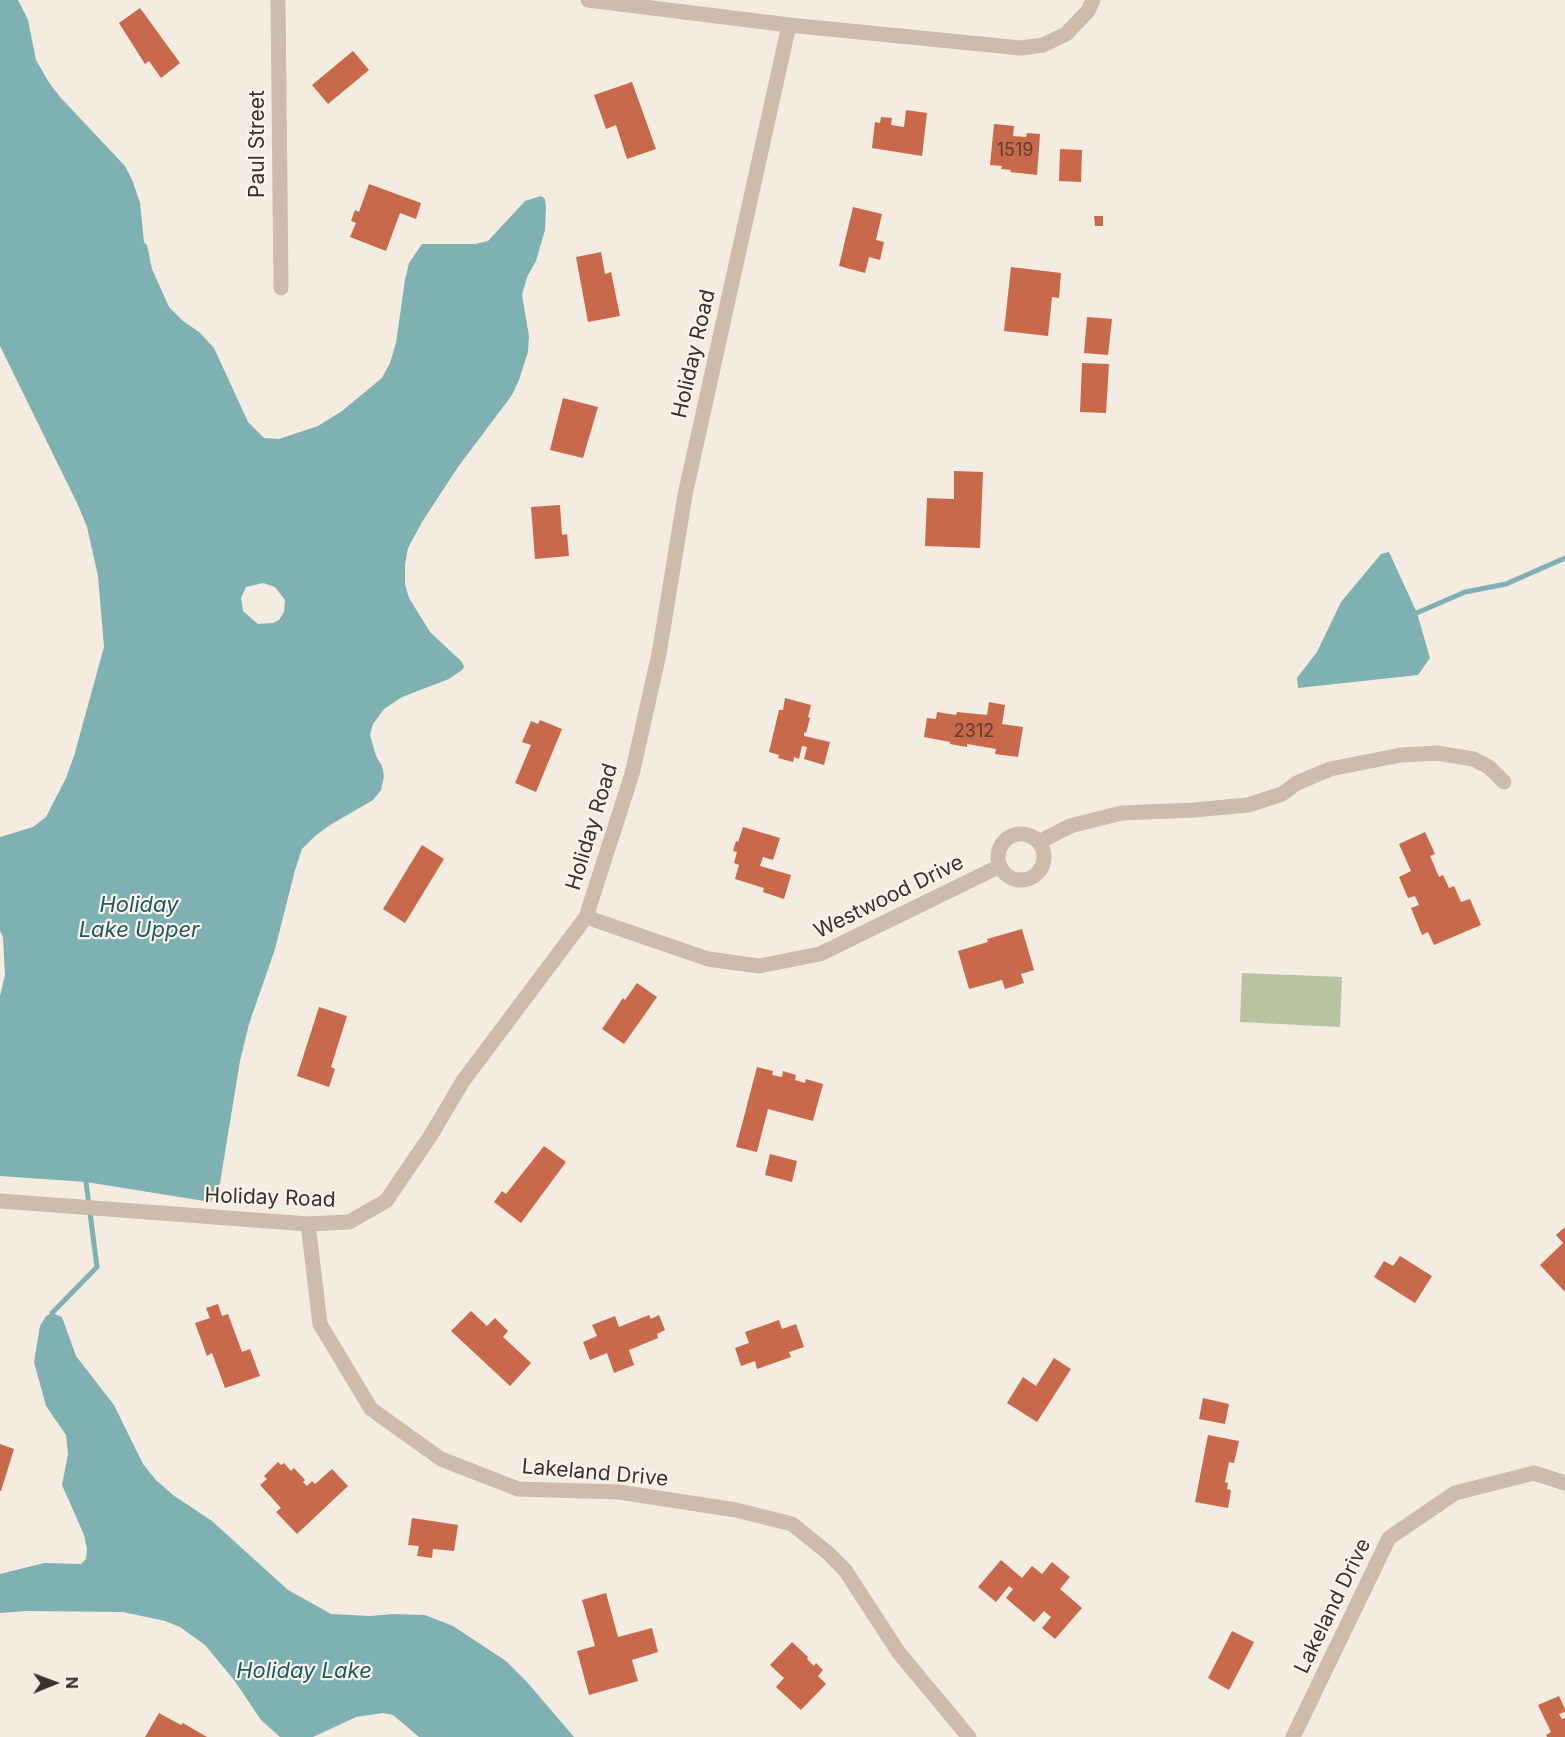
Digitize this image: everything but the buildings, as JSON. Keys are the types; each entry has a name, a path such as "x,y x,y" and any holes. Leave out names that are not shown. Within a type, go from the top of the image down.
{"street":[{"name":"Paul Street","path":"278,0 281,288"},
{"path":"588,0 789,25 1020,48 1043,45 1063,35 1089,11 1093,0"},
{"name":"Holiday Road","path":"0,1201 308,1224 349,1222 386,1201 431,1135 463,1081 586,916 632,774 659,654 684,495 789,25"},
{"path":"1038,842 1070,826 1122,813 1248,805 1282,794 1297,783 1330,770 1401,755 1437,753 1473,759 1489,767 1504,782"},
{"path":"1026,835 1038,842 1042,849 1043,864 1033,877 1026,880 1011,878 1000,867 998,860 1001,845 1012,836 1026,835"},
{"name":"Westwood Drive","path":"586,916 708,959 759,966 820,954 1000,867"},
{"name":"Lakeland Drive","path":"308,1224 320,1324 371,1409 441,1459 518,1489 619,1492 736,1510 792,1524 845,1570 899,1653 969,1737"},
{"name":"Lakeland Drive","path":"1293,1737 1389,1538 1455,1493 1534,1473 1565,1483"}],"green space":[{"path":"1242,973 1342,977 1340,1027 1240,1022"}],"water":[{"name":"Holiday Lake Upper","path":"0,0 18,0 28,20 36,60 48,81 60,97 125,166 140,203 144,242 147,245 152,269 169,307 214,348 248,422 264,438 279,439 318,426 342,411 382,378 390,363 396,343 409,263 422,244 475,244 488,241 525,201 541,196 545,199 545,230 536,261 527,277 522,295 529,336 528,352 519,380 512,395 458,467 422,522 408,548 405,564 405,584 409,598 430,632 462,662 464,667 449,679 402,697 384,709 373,724 370,735 384,776 381,790 373,800 330,825 302,849 275,949 249,1024 240,1061 220,1183 211,1202 86,1182 0,1176 0,996 5,975 3,937 0,931 0,837 33,827 46,817 66,778 74,756 104,647 98,576 87,527 0,346","holes":["263,583 275,587 285,600 284,612 279,620 273,623 258,624 243,611 241,598 246,587"]},
{"path":"1389,552 1417,613 1430,658 1418,675 1298,688 1297,678 1317,652 1341,602 1381,554"},
{"name":"Holiday Lake","path":"52,1313 62,1317 76,1356 114,1405 143,1464 156,1480 173,1495 212,1521 288,1590 331,1614 425,1615 453,1626 506,1661 574,1737 419,1737 393,1715 383,1713 356,1717 313,1737 280,1737 261,1720 234,1680 205,1645 180,1627 165,1621 123,1612 0,1613 0,1574 44,1563 81,1564 86,1559 87,1549 84,1535 62,1485 68,1454 66,1435 46,1406 34,1362 40,1326 46,1316"}],"waterway":[{"path":"1412,615 1465,592 1506,584 1565,558"},
{"path":"54,1318 52,1313 97,1267 86,1182 89,1176"}]}
